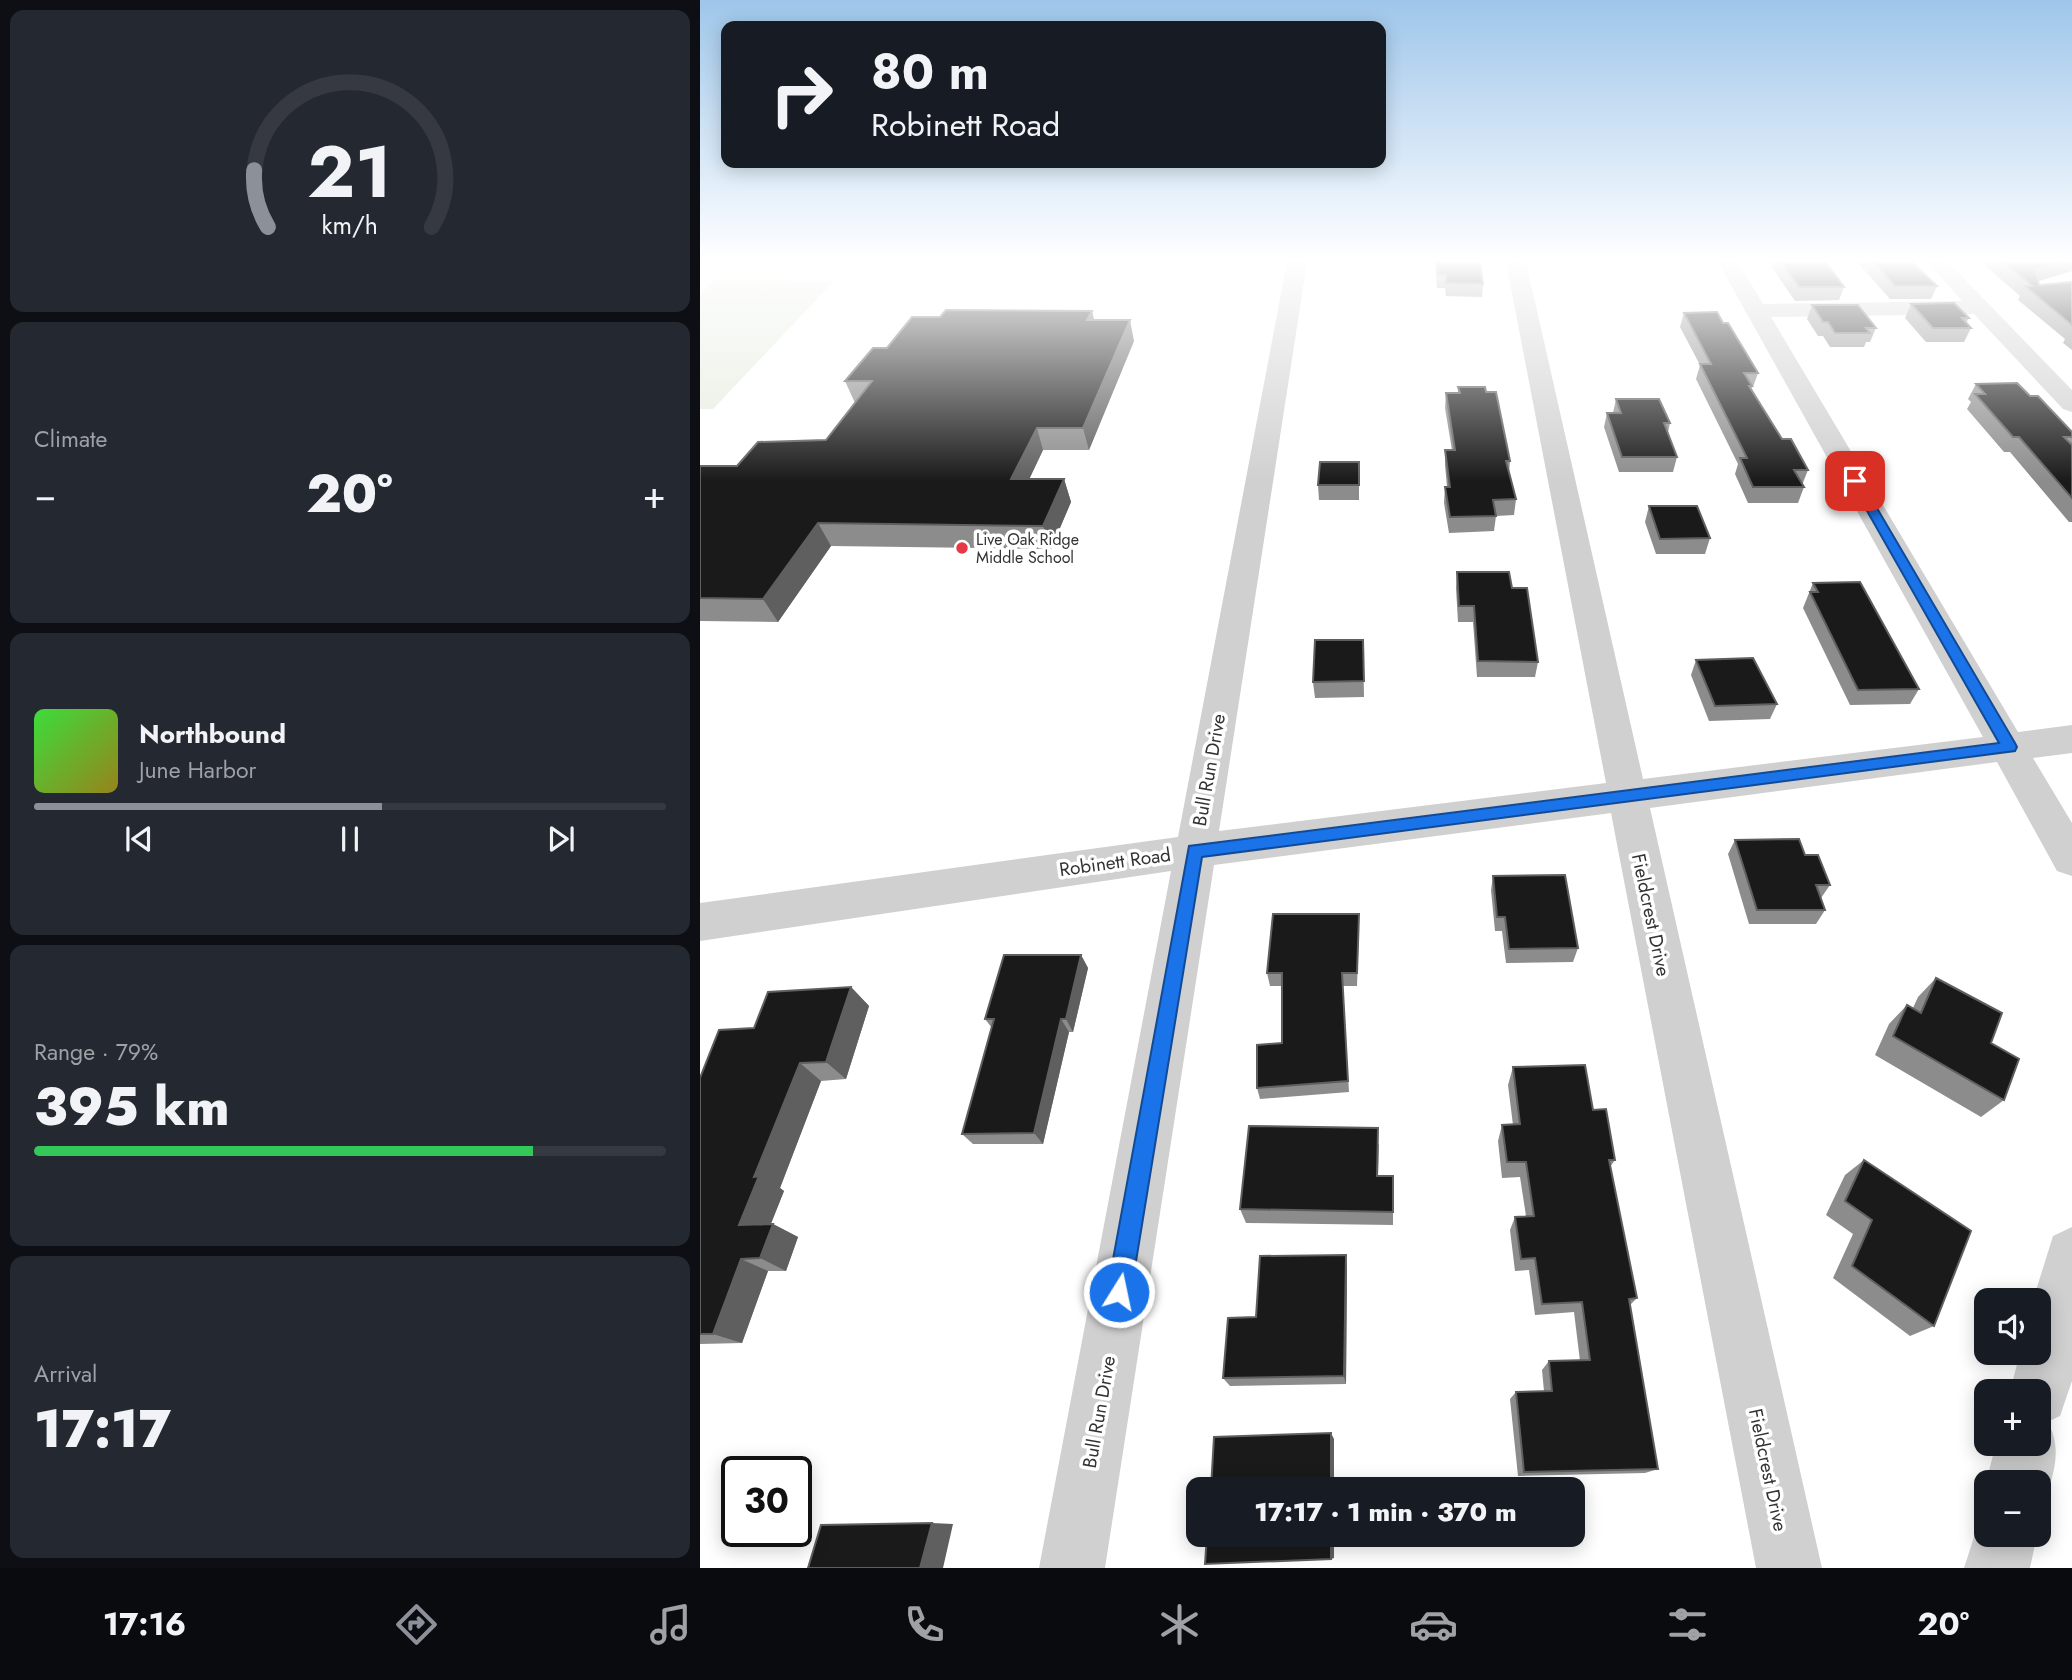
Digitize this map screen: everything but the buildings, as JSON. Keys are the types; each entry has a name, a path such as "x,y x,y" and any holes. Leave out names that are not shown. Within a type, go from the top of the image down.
{"street":[{"name":"Bull Run Drive","path":"1072,1568 1284,335"},
{"name":"Fieldcrest Drive","path":"1532,335 1789,1568"},
{"path":"1770,335 2010,747 2072,859"},
{"path":"2006,335 2072,404"},
{"name":"Robinett Road","path":"704,927 1195,851 2072,739"},
{"path":"2043,1379 2072,1255"},
{"path":"1997,1568 2002,1547"}],"shaded area":[{"path":"700,335 783,335 713,409 700,409"}],"place":[{"name":"Live Oak Ridge Middle School","path":"962,548"}],"route":[{"path":"1119,1292 1195,851 2010,747 1855,481"}]}
